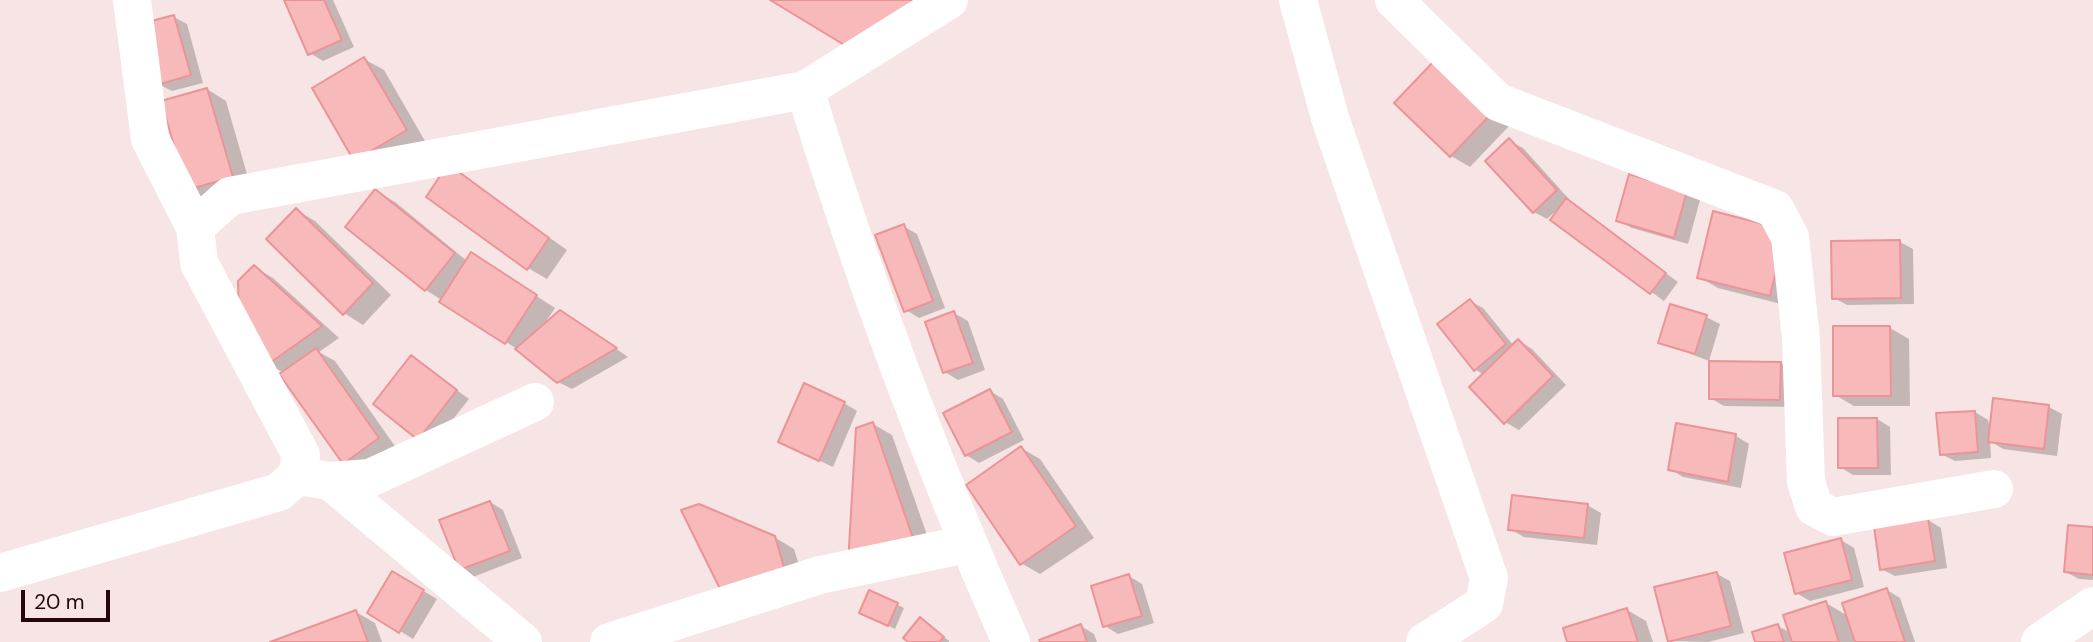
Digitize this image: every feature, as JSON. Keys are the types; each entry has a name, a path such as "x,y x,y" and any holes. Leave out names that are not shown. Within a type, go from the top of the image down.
{"street":[{"path":"132,0 150,139 195,227 199,263 314,478 523,642"},
{"path":"195,227 230,196 805,90 949,0"},
{"path":"1298,0 1330,118 1489,578 1484,604 1425,642"},
{"path":"1394,0 1498,102 1774,209 1790,237 1801,338 1806,482 1814,507 1833,517 1994,489"},
{"path":"805,90 881,323 967,544 1011,642"},
{"path":"0,573 279,492 314,478 370,478 535,402"},
{"path":"609,642 820,575 967,544"},
{"path":"2040,642 2093,606"}],"building":[{"path":"284,0 324,0 342,40 308,55"},
{"path":"770,0 914,0 851,49"},
{"path":"174,15 191,75 157,85 140,24"},
{"path":"364,57 407,130 354,161 312,88"},
{"path":"1436,59 1492,113 1450,157 1394,103"},
{"path":"207,88 233,177 187,190 161,101"},
{"path":"1509,138 1557,190 1533,213 1485,161"},
{"path":"448,164 549,238 527,270 426,197"},
{"path":"1629,174 1687,191 1674,238 1616,221"},
{"path":"375,189 455,253 425,291 345,227"},
{"path":"1566,198 1666,273 1650,294 1550,220"},
{"path":"296,208 373,283 343,315 266,239"},
{"path":"1713,211 1786,230 1770,296 1697,278"},
{"path":"904,224 933,301 904,312 875,235"},
{"path":"1900,240 1901,298 1832,299 1831,241"},
{"path":"471,252 537,295 505,344 439,302"},
{"path":"254,265 322,326 267,365 239,318 238,281"},
{"path":"1470,299 1506,344 1474,371 1437,324"},
{"path":"1670,304 1707,315 1695,354 1658,343"},
{"path":"560,310 617,348 557,383 515,349"},
{"path":"954,311 973,363 943,373 925,322"},
{"path":"1833,326 1890,326 1891,396 1833,396"},
{"path":"1518,339 1553,376 1504,424 1469,387"},
{"path":"316,348 379,438 343,464 279,374"},
{"path":"411,355 457,390 418,440 373,404"},
{"path":"1709,361 1781,362 1780,400 1709,399"},
{"path":"804,383 845,402 819,461 778,442"},
{"path":"990,389 1012,432 965,456 943,413"},
{"path":"1993,398 2049,405 2044,449 1988,442"},
{"path":"1975,411 1978,452 1940,455 1936,413"},
{"path":"1838,418 1877,418 1878,468 1838,468"},
{"path":"873,422 914,541 848,564 856,428"},
{"path":"1676,423 1736,434 1728,482 1668,470"},
{"path":"1021,446 1076,526 1020,565 966,485"},
{"path":"1512,495 1588,504 1584,538 1508,530"},
{"path":"490,501 510,551 459,570 439,520"},
{"path":"699,504 775,536 788,581 723,595 681,510"},
{"path":"1928,518 1935,561 1880,570 1874,526"},
{"path":"2068,525 2093,527 2093,575 2064,572"},
{"path":"1841,538 1852,580 1795,594 1784,553"},
{"path":"392,571 424,590 399,633 367,613"},
{"path":"1717,572 1731,626 1668,642 1654,587"},
{"path":"1129,574 1142,616 1103,627 1091,586"},
{"path":"1887,588 1905,642 1855,642 1842,603"},
{"path":"869,590 898,603 888,626 859,613"},
{"path":"1826,601 1839,642 1792,642 1783,615"},
{"path":"1627,608 1638,642 1567,642 1563,628"},
{"path":"356,610 368,642 270,642"},
{"path":"920,617 944,637 939,642 908,642 903,638"},
{"path":"1081,624 1087,642 1039,640"},
{"path":"1778,624 1784,642 1755,642 1752,632"}]}
